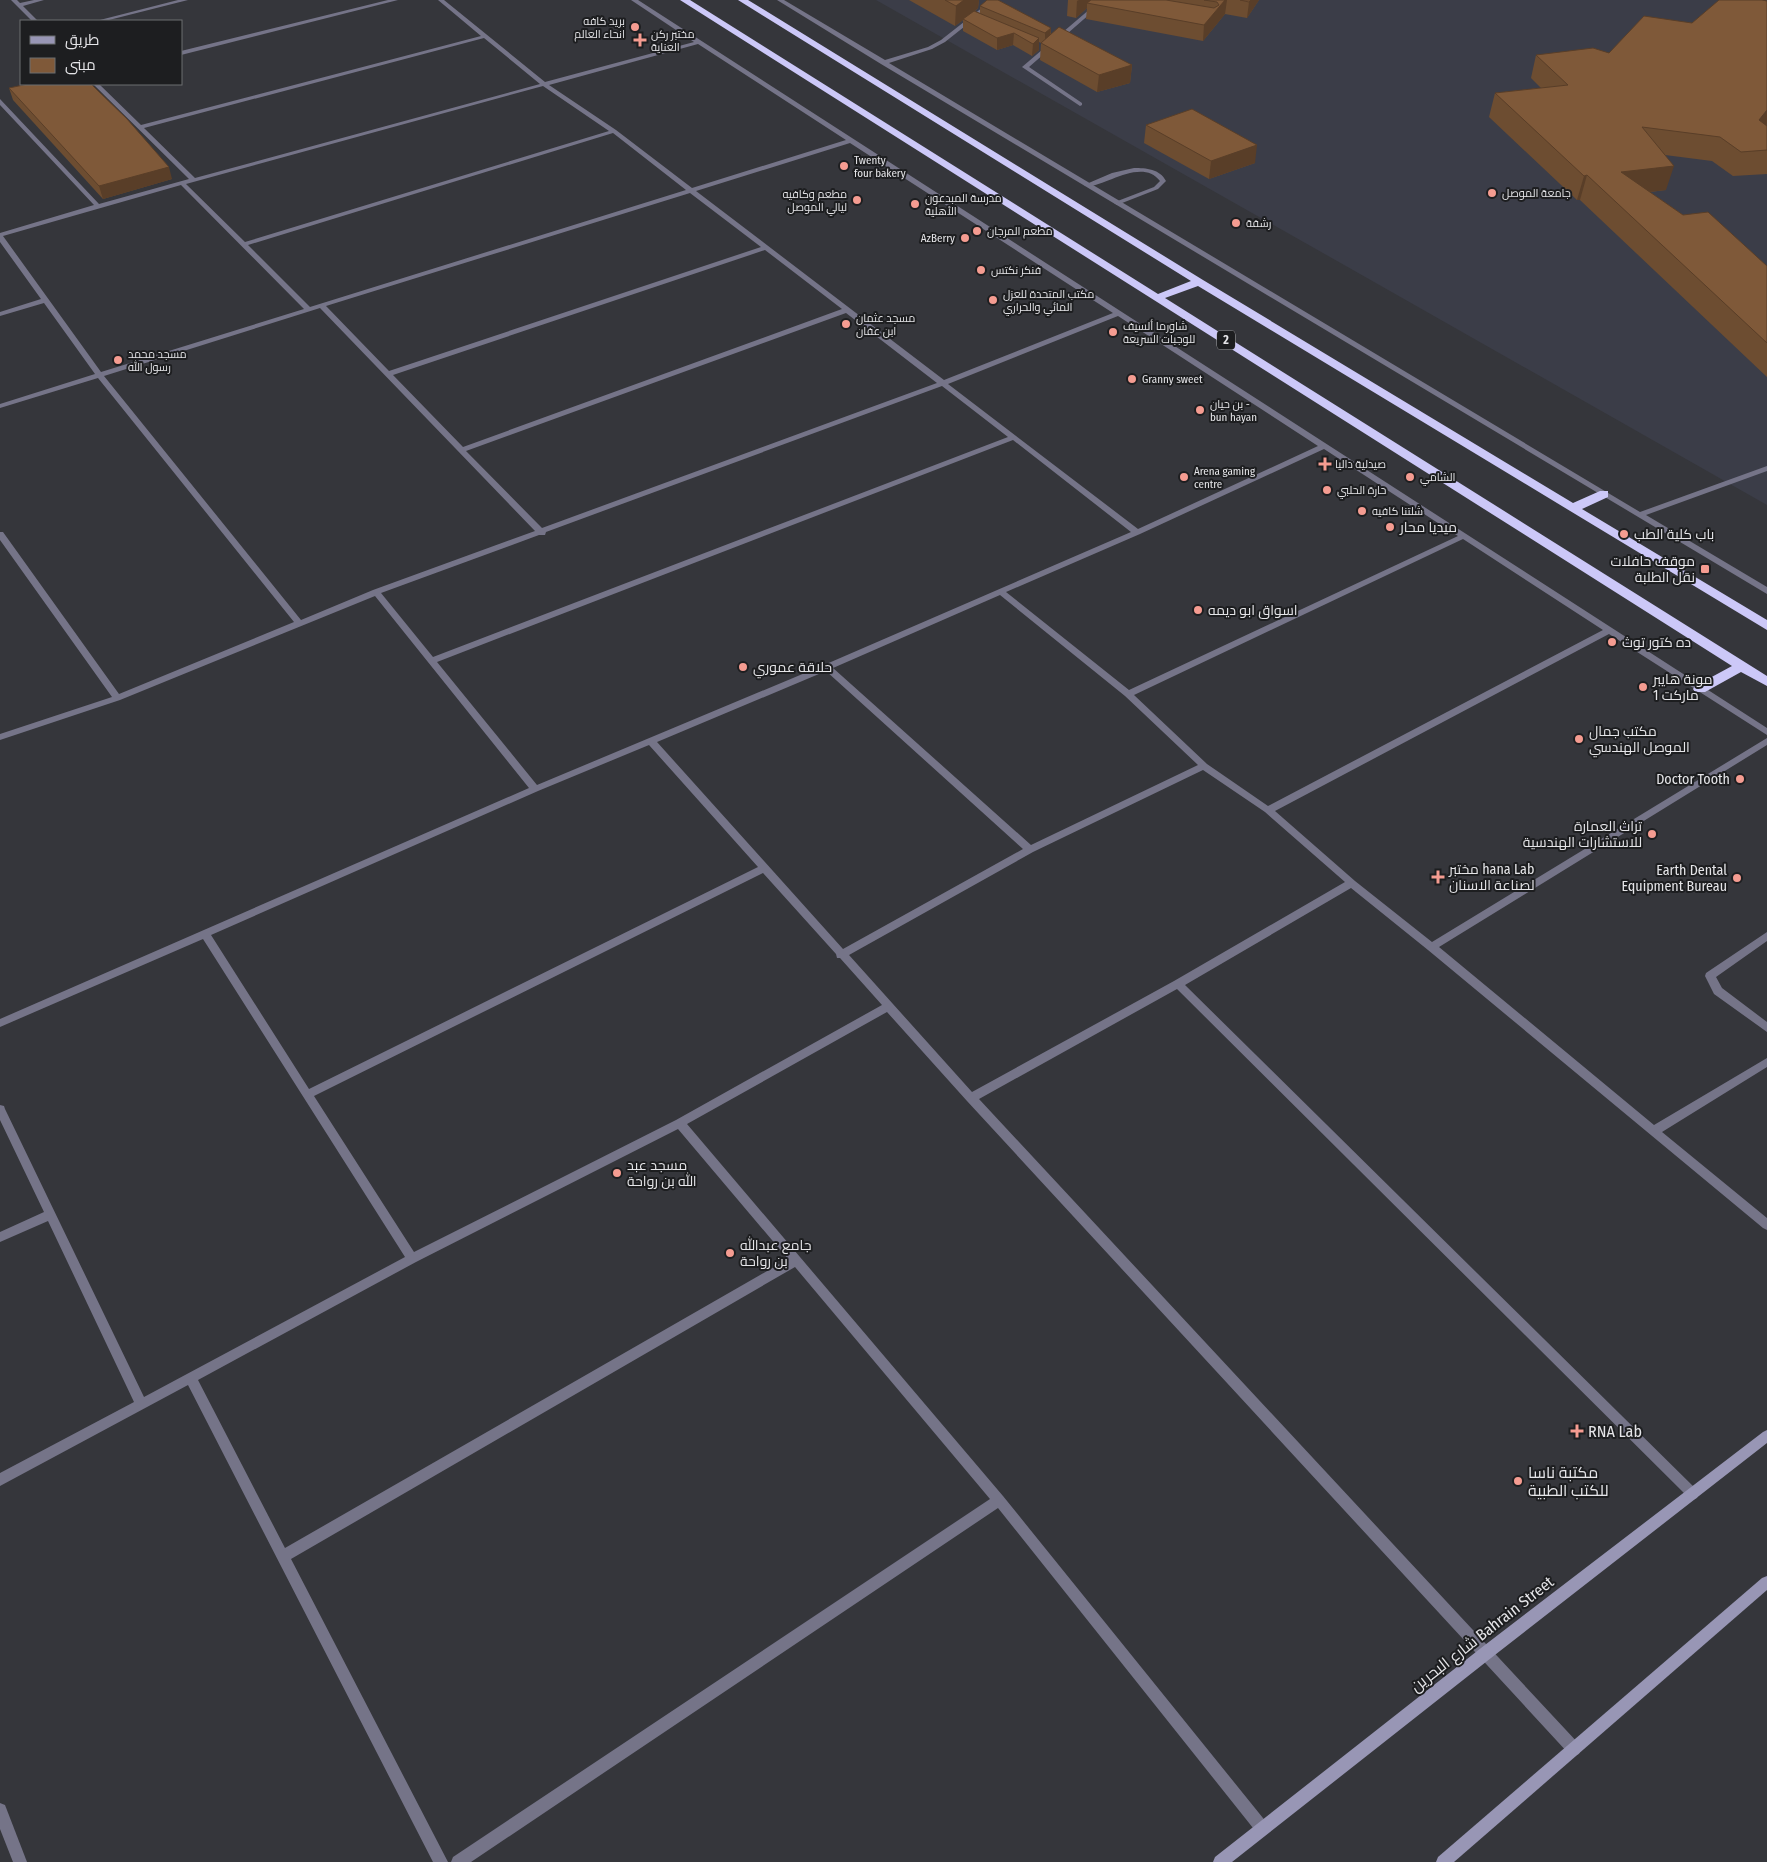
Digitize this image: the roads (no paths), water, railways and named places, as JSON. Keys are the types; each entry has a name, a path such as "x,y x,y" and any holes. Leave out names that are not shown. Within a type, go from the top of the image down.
{"highway":[{"name":"2","path":"684,0 1767,682"},
{"path":"742,0 1199,282 1767,626"},
{"path":"1158,297 1199,282"},
{"path":"1573,508 1604,494"},
{"path":"1700,689 1742,666"}],"main road":[{"name":"شارع البحرين Bahrain Street","path":"1220,1862 1767,1436"},
{"path":"1443,1862 1767,1582"}],"street":[{"path":"14,0 34,20"},
{"path":"19,5 41,0"},
{"path":"103,20 185,0"},
{"path":"182,53 396,0"},
{"path":"442,0 544,84 614,131 1137,532"},
{"path":"634,0 1767,732"},
{"path":"780,0 1767,591"},
{"path":"883,63 937,44 995,0"},
{"path":"1080,104 1025,67 1101,1 1094,0"},
{"path":"972,18 980,22"},
{"path":"141,127 486,36"},
{"path":"299,623 99,375 0,236 98,206 699,42"},
{"path":"1038,45 1046,49"},
{"path":"97,85 194,180"},
{"path":"8,97 0,100 98,206"},
{"path":"245,244 614,131"},
{"path":"0,406 690,189 852,140"},
{"path":"1087,185 1133,170 1149,171 1161,177 1163,181 1156,188 1117,203"},
{"path":"182,183 308,309"},
{"path":"387,374 766,248"},
{"path":"0,314 46,300"},
{"path":"321,305 542,533"},
{"path":"461,450 847,310"},
{"path":"0,737 117,698 376,592 542,533 943,383 1118,313"},
{"path":"431,660 1014,438"},
{"path":"0,1023 535,789 827,666 1137,532 1324,446"},
{"path":"1639,515 1767,468"},
{"path":"0,534 117,698"},
{"path":"1128,694 1464,536"},
{"path":"1000,591 1128,694 1204,766 1268,810 1352,883 1767,1225"},
{"path":"376,592 535,789"},
{"path":"1268,810 1609,630"},
{"path":"827,666 1030,850"},
{"path":"651,741 971,1098 1574,1750"},
{"path":"1432,947 1767,741"},
{"path":"841,955 1030,850 1204,766"},
{"path":"308,1094 764,868"},
{"path":"971,1098 1178,984 1352,883"},
{"path":"205,934 412,1259"},
{"path":"1767,936 1710,976 1718,991 1767,1028"},
{"path":"1178,984 1693,1494"},
{"path":"0,1480 412,1259 680,1123 889,1006"},
{"path":"1654,1131 1767,1062"},
{"path":"0,1109 141,1404"},
{"path":"680,1123 999,1500 1262,1828"},
{"path":"0,1237 51,1214"},
{"path":"283,1556 796,1260"},
{"path":"190,1377 441,1862"},
{"path":"458,1862 999,1500"},
{"path":"0,1810 20,1862"}],"place":[{"name":"بريد كافه انحاء العالم","path":"635,27"},
{"name":"مختبر ركن العناية","path":"640,40"},
{"name":"Twenty four bakery","path":"844,166"},
{"name":"جامعة الموصل","path":"1492,193"},
{"name":"مطعم وكافيه ليالي الموصل","path":"857,200"},
{"name":"مدرسة المبدعون الأهلية","path":"915,204"},
{"name":"رشفة","path":"1236,223"},
{"name":"مطعم المرجان","path":"977,231"},
{"name":"AzBerry","path":"965,238"},
{"name":"فنكر نكتس","path":"981,270"},
{"name":"مكتب المتحدة للعزل المائي والحراري","path":"993,300"},
{"name":"مسجد عثمان ابن عفان","path":"846,324"},
{"name":"شاورما ألسيف للوجبات السريعة","path":"1113,332"},
{"name":"مسجد محمد رسول الله","path":"118,360"},
{"name":"Granny sweet","path":"1132,379"},
{"name":"بن حيان - bun hayan","path":"1200,410"},
{"name":"صيدلية داليا","path":"1325,464"},
{"name":"Arena gaming centre","path":"1184,477"},
{"name":"الشامي","path":"1410,477"},
{"name":"حارة الحلبي","path":"1327,490"},
{"name":"شلتنا كافيه","path":"1362,511"},
{"name":"ميديا محار","path":"1390,527"},
{"name":"باب كلية الطب","path":"1624,534"},
{"name":"موقف حافلات نقل الطلبة","path":"1705,569"},
{"name":"اسواق ابو ديمه","path":"1198,610"},
{"name":"ده كتور توث","path":"1612,642"},
{"name":"حلاقة عموري","path":"743,667"},
{"name":"مونة هايبر ماركت 1","path":"1643,687"},
{"name":"مكتب جمال الموصل الهندسي","path":"1579,739"},
{"name":"Doctor Tooth","path":"1740,779"},
{"name":"تراث العمارة للاستشارات الهندسية","path":"1652,834"},
{"name":"مختبر hana Lab لصناعة الاسنان","path":"1438,877"},
{"name":"Earth Dental Equipment Bureau","path":"1737,878"},
{"name":"مسجد عبد الله بن رواحة","path":"617,1173"},
{"name":"جامع عبدالله بن رواحة","path":"730,1253"},
{"name":"RNA Lab","path":"1577,1431"},
{"name":"مكتبة ناسا للكتب الطبية","path":"1518,1481"}]}
